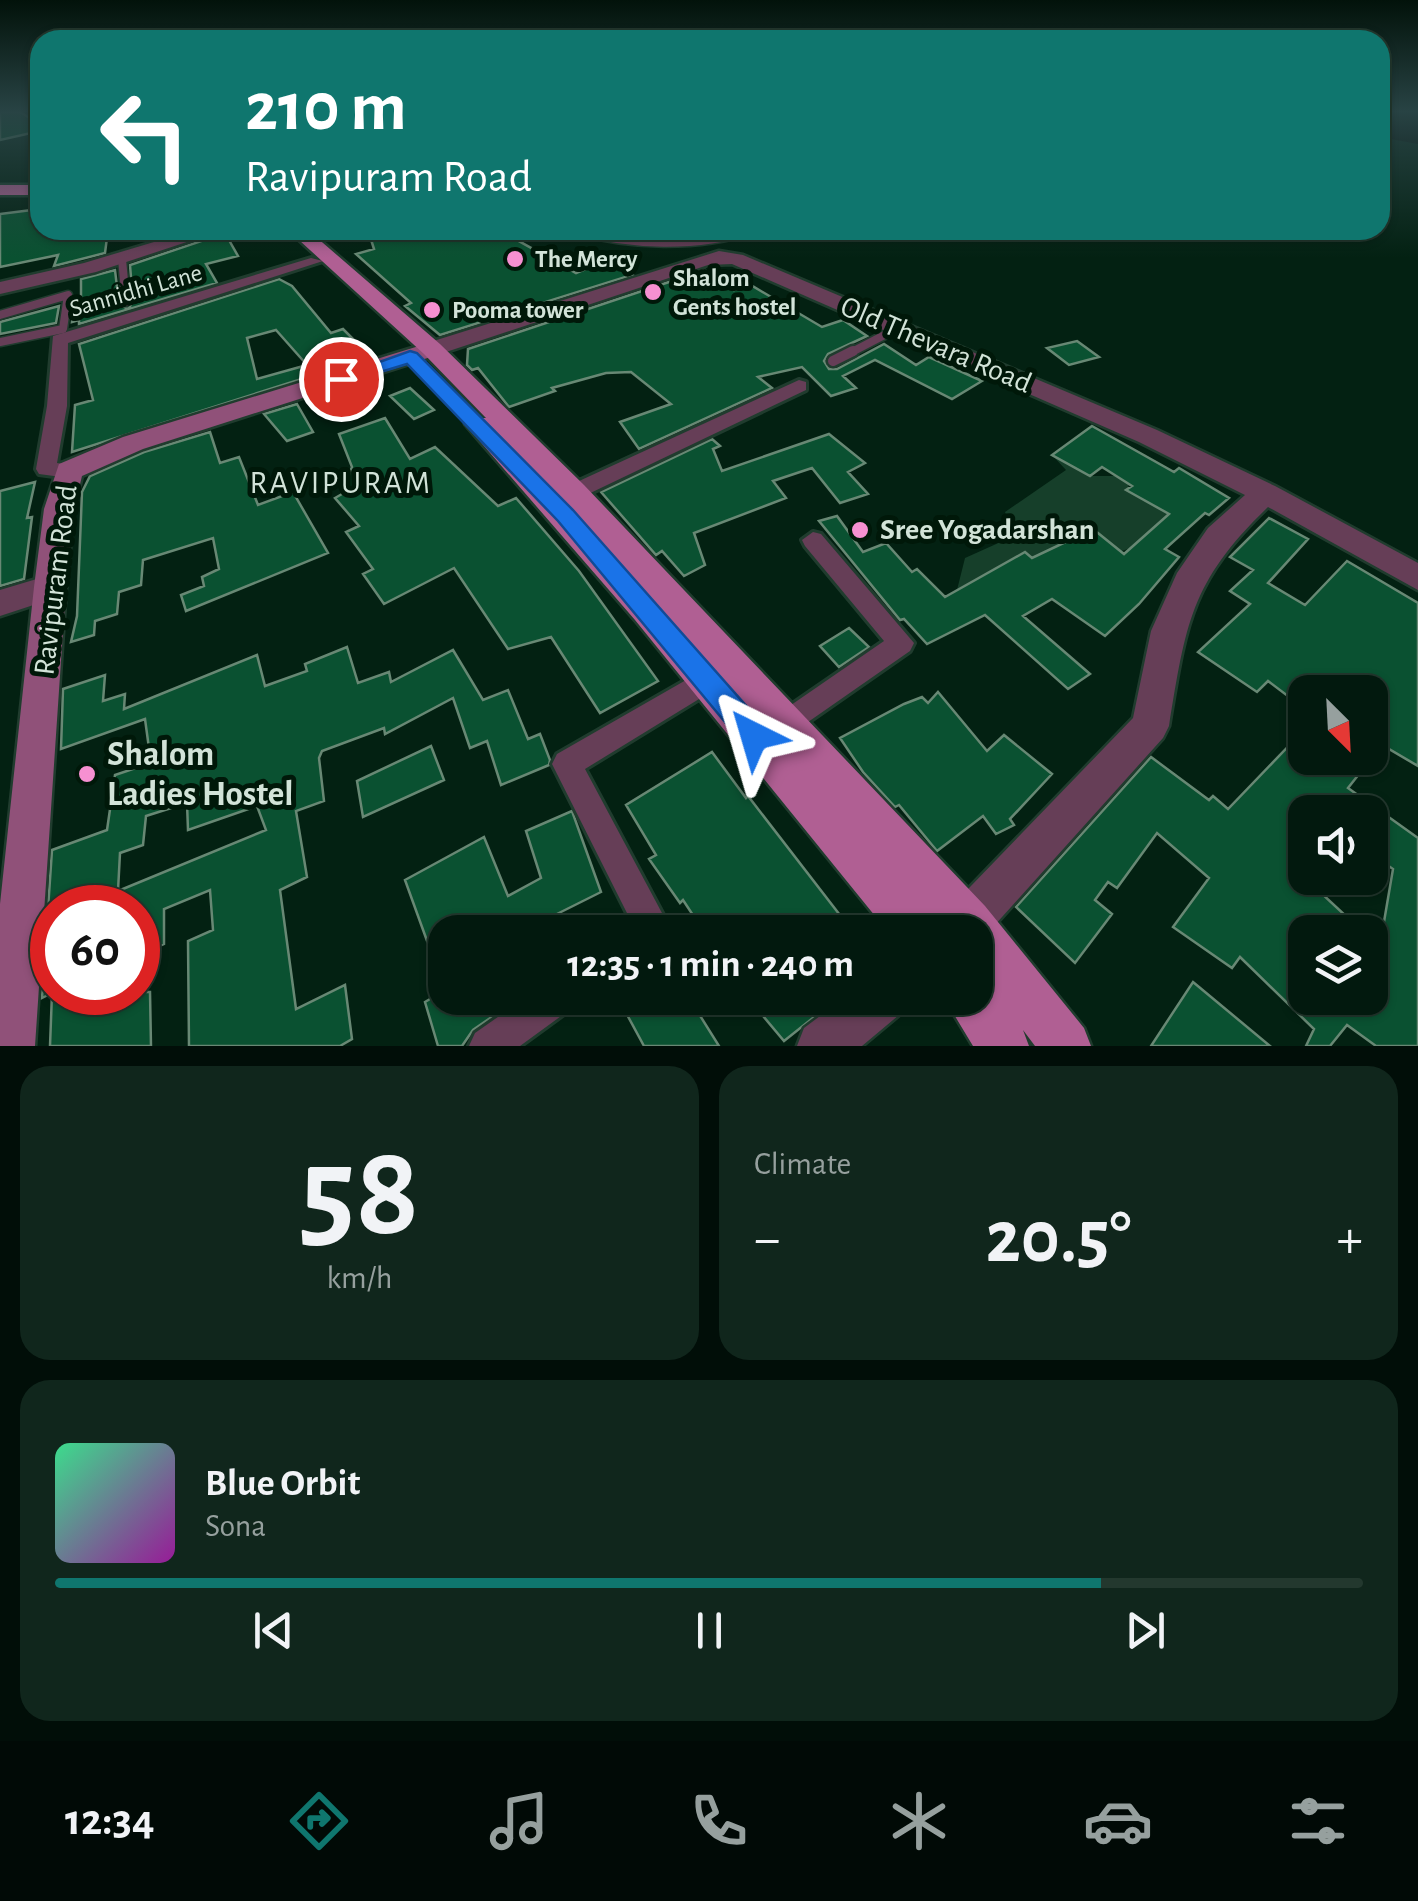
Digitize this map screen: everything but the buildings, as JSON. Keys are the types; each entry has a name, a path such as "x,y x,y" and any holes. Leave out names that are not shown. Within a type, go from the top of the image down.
{"main road":[{"path":"0,193 30,193"},
{"path":"289,240 574,492 788,723 954,915"},
{"path":"307,240 421,353 566,516 903,915"},
{"name":"Ravipuram Road","path":"10,1046 10,942 59,510 69,471 133,443 421,353"},
{"path":"993,961 1066,1046"},
{"path":"981,1015 1004,1046"}],"street":[{"path":"0,288 181,240"},
{"name":"Old Thevara Road","path":"421,353 719,256 736,259 1148,436 1264,493 1418,578"},
{"name":"Sannidhi Lane","path":"69,471 46,470 57,406 59,340 316,261"},
{"path":"574,492 799,386"},
{"path":"975,915 1150,726 1168,632 1193,573 1219,536 1264,493"},
{"path":"788,723 901,643 813,540"},
{"path":"0,603 50,588"},
{"path":"646,915 567,764 707,680"},
{"path":"488,1046 532,1015"},
{"path":"822,1046 861,1015"}],"lane":[{"path":"624,240 700,240"},
{"path":"122,258 126,302"},
{"path":"0,315 37,307 37,280"},
{"path":"0,342 63,330 68,295 38,301"},
{"path":"833,361 896,329"}],"green space":[{"path":"1052,455 1090,476 1117,476 1129,484 1127,491 1162,510 1169,505 1178,510 1131,548 1052,573 1025,552 957,590 965,558 1014,536 1005,512 1066,470"}],"place":[{"name":"The Mercy","path":"515,259"},
{"name":"Shalom Gents hostel","path":"653,292"},
{"name":"Pooma tower","path":"432,310"},
{"name":"Sree Yogadarshan","path":"860,530"},
{"name":"Shalom Ladies Hostel","path":"87,774"}],"district":[{"name":"RAVIPURAM","path":"341,483"}],"route":[{"path":"341,379 410,357 566,516 754,736"}]}
